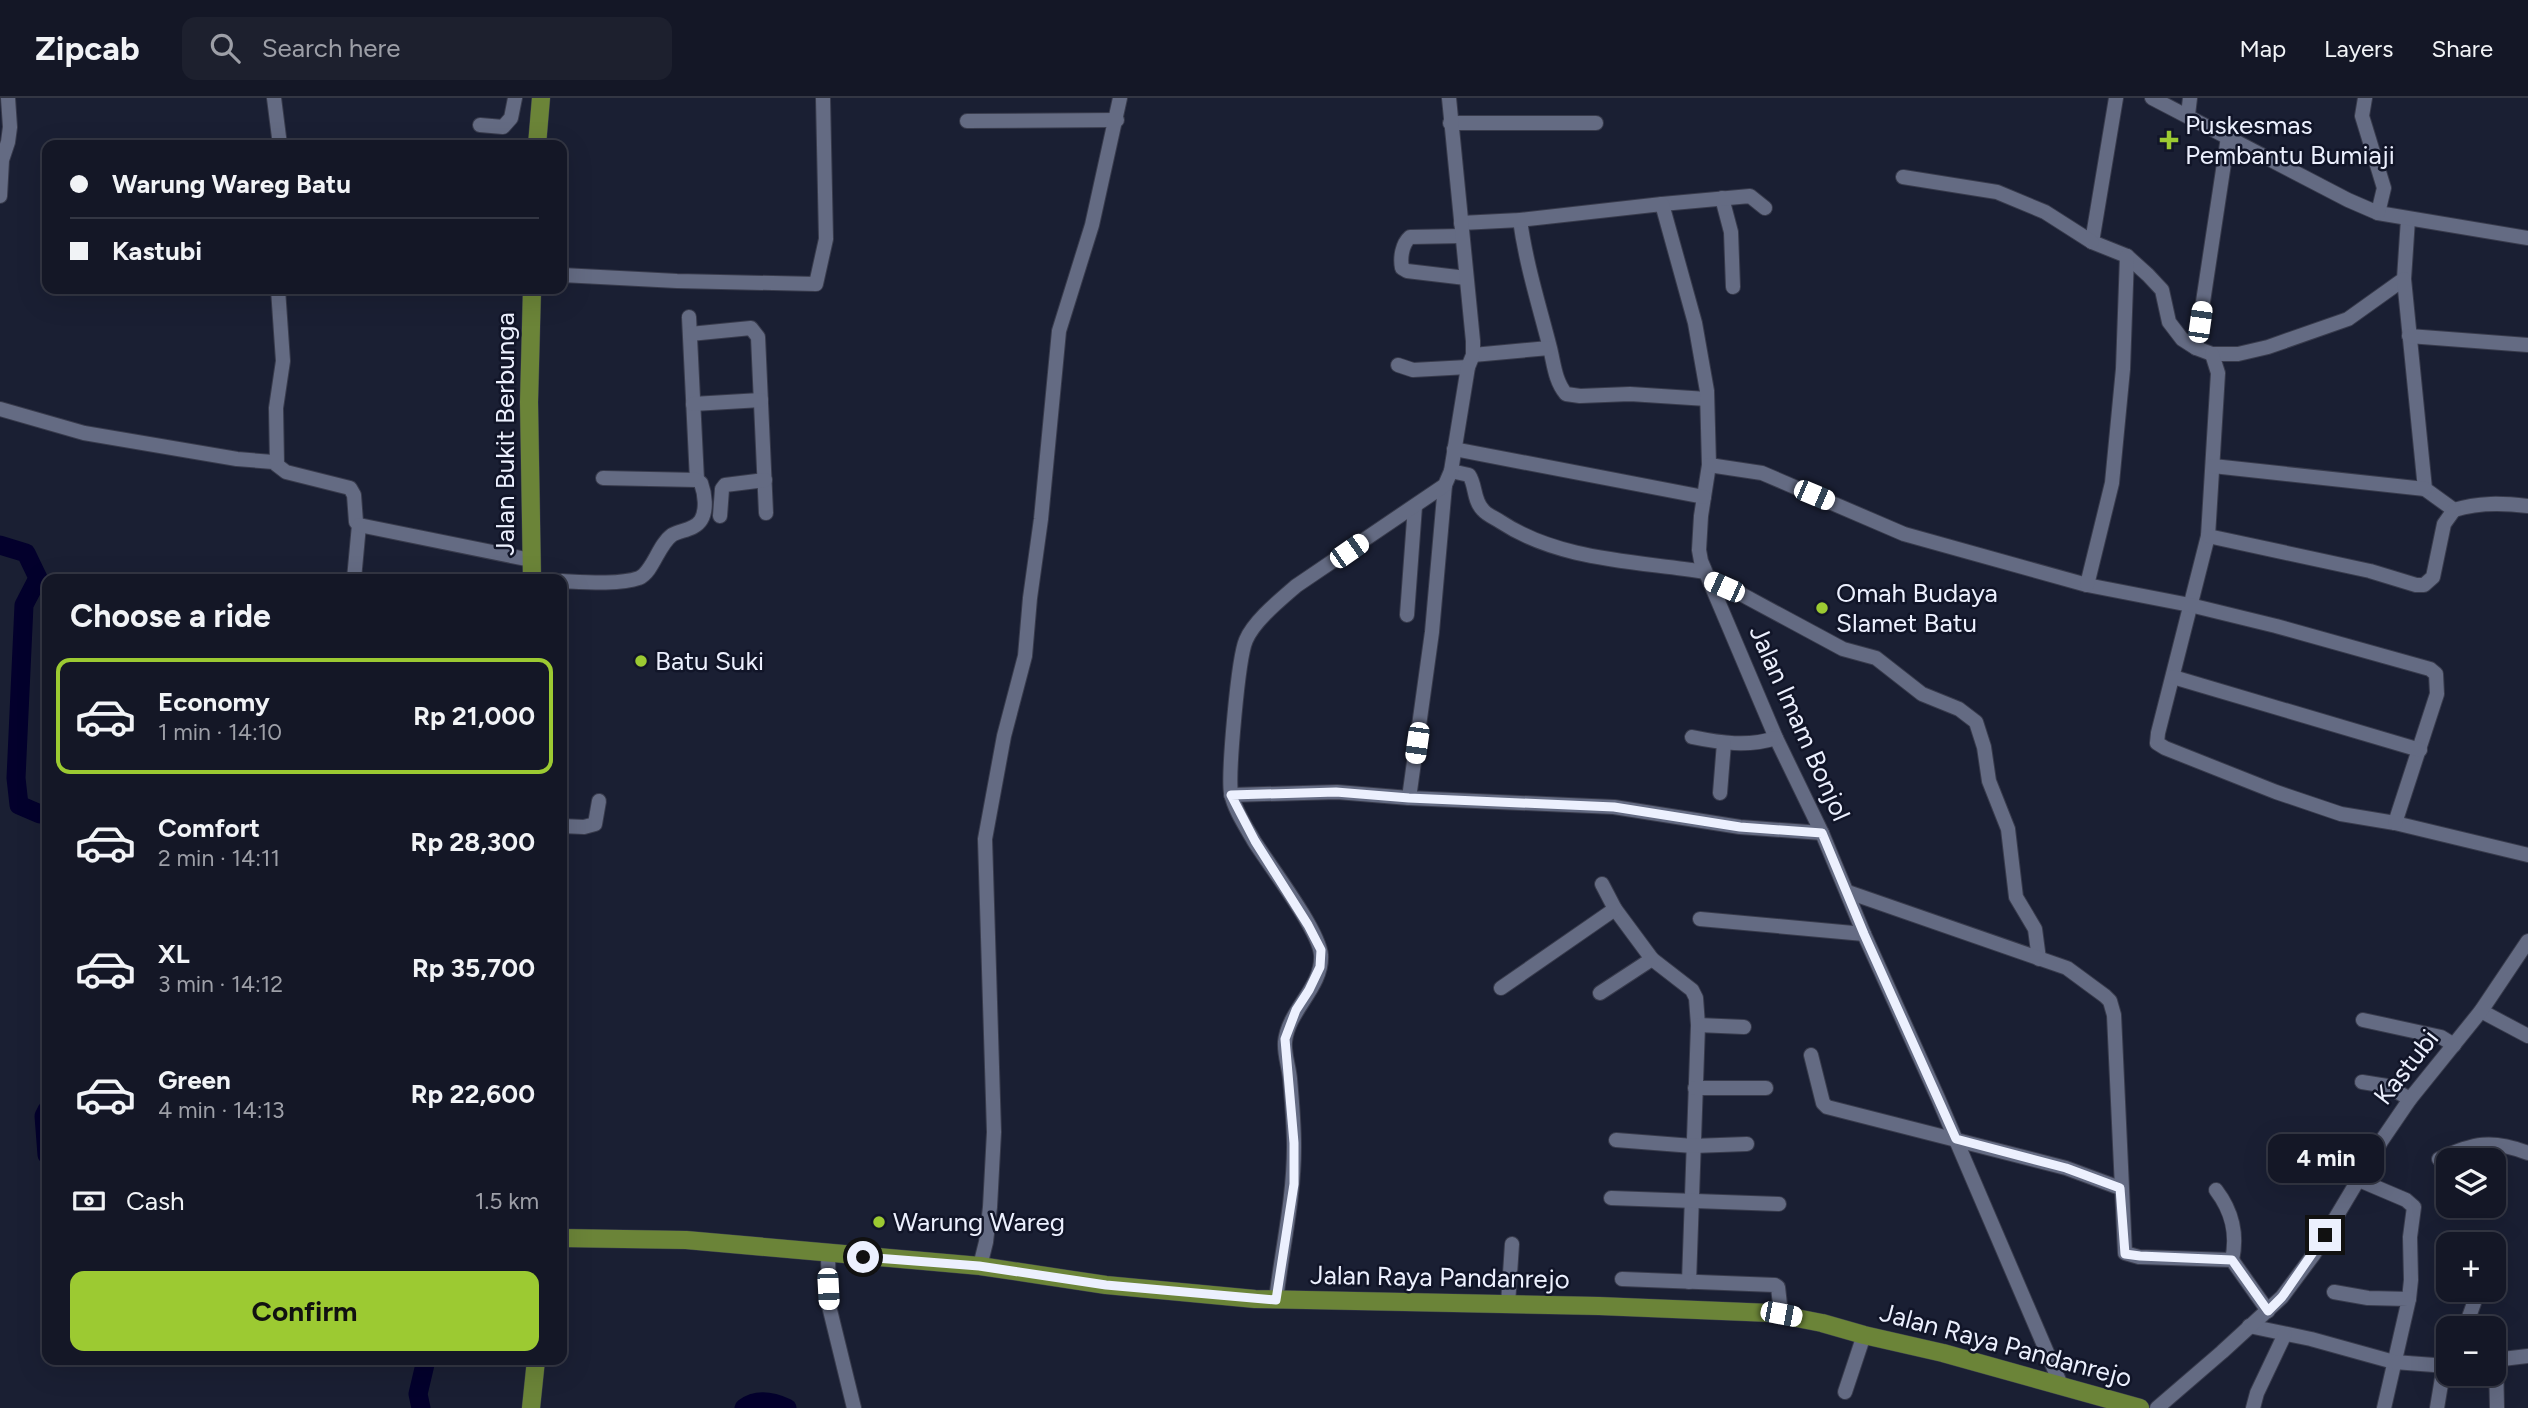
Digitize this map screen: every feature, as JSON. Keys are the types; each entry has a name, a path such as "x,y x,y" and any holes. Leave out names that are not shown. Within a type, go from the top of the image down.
{"main road":[{"path":"537,140 541,98"},
{"name":"Jalan Bukit Berbunga","path":"532,294 528,402 532,574"},
{"name":"Jalan Raya Pandanrejo","path":"567,1238 686,1240 828,1255 979,1266 1106,1285 1276,1300 1508,1304 1781,1314 1943,1353 2140,1408"},
{"path":"531,1408 536,1365"}],"street":[{"path":"0,196 2,160 10,127 8,98"},
{"path":"274,98 278,140"},
{"path":"480,125 503,127 511,118 515,98"},
{"path":"567,275 816,284 826,239 823,98"},
{"path":"979,1266 986,1242 990,1207 994,1132 986,895 987,825 1004,736 1025,656 1043,506 1059,331 1092,225 1120,98"},
{"path":"1409,798 1433,619 1445,485 1451,471 1470,361 1466,278 1449,98"},
{"path":"2092,242 2116,98"},
{"path":"2152,98 2378,213 2528,238"},
{"path":"2188,116 2190,98"},
{"path":"2365,98 2362,116 2384,188 2378,213"},
{"path":"967,121 1117,120"},
{"path":"1450,123 1596,123"},
{"path":"2196,348 2228,137"},
{"path":"1903,177 1997,192 2045,212 2092,242 2127,256 2162,290 2169,322 2182,339 2213,354 2238,354 2268,347 2348,319 2404,279"},
{"path":"1466,278 1407,271 1402,268 1401,262 1404,244 1410,237 1520,220 1722,198 1750,196 1765,208"},
{"path":"1722,198 1731,232 1733,287"},
{"name":"Jalan Imam Bonjol","path":"1662,204 1695,323 1707,398 1709,465 1699,550 1707,576 1776,738 1822,833 1956,1139 2061,1385"},
{"path":"2408,219 2404,279 2425,489"},
{"path":"1520,220 1526,262 1558,381 1566,394 1707,398"},
{"path":"2087,585 2112,483 2123,369 2127,256"},
{"path":"277,464 276,408 282,361 278,294"},
{"path":"567,581 629,580 645,574 664,541 674,533 695,526 701,521 705,509 703,489 697,480 689,317"},
{"path":"690,334 751,328 758,337 766,513"},
{"path":"2409,336 2528,345"},
{"path":"1398,366 1413,370 1549,348"},
{"path":"2213,354 2218,373 2208,536 2158,733 2160,746 2276,792 2341,814 2395,823 2528,855"},
{"path":"693,404 761,400"},
{"path":"0,410 84,433 277,464 286,472 350,488 354,495 356,522 359,525 355,574"},
{"path":"1454,449 1704,497"},
{"path":"1709,465 1762,473 1904,534 2087,585 2276,626 2430,669 2436,674 2437,694 2395,823"},
{"path":"2213,466 2425,489 2454,510"},
{"path":"1451,471 1468,475 1474,483 1475,494 1482,509 1537,542 1606,559 1707,576 1843,649 1876,658 1922,694 1959,709 1976,722 1984,747 1989,781 2008,829 2017,897 2035,929 2039,959"},
{"path":"603,478 697,480"},
{"path":"720,516 722,489 725,485 765,480"},
{"path":"1276,1300 1294,1184 1294,1143 1285,1039 1296,1010 1320,967 1321,950 1255,841 1231,795 1231,766 1241,659 1245,641 1252,629 1296,586 1445,485"},
{"path":"2208,536 2424,585 2434,577 2444,524 2454,510 2470,505 2528,506"},
{"path":"1407,615 1415,506"},
{"path":"359,525 531,560"},
{"path":"2173,677 2420,750"},
{"path":"1692,737 1724,743 1751,744 1776,738"},
{"path":"1720,793 1724,743"},
{"path":"1231,795 1336,792 1614,807 1740,827 1822,833"},
{"path":"567,826 584,827 595,824 599,801"},
{"path":"1602,884 1615,909 1651,959 1695,993 1698,1025 1689,1282"},
{"path":"1847,892 2039,959 2076,974 2105,996 2113,1007 2125,1254 2232,1260"},
{"path":"1501,988 1615,909"},
{"path":"1700,919 1864,934"},
{"name":"Kastubi","path":"2157,1408 2282,1297 2314,1254 2382,1140 2410,1099 2481,1011 2528,941"},
{"path":"1600,993 1651,959"},
{"path":"2481,1011 2528,1036"},
{"path":"2363,1020 2441,1037 2454,1045"},
{"path":"1698,1025 1744,1027"},
{"path":"1811,1055 1823,1102 1827,1107 2066,1168 2120,1188"},
{"path":"2361,1082 2387,1086 2410,1099"},
{"path":"1695,1088 1766,1088"},
{"path":"1616,1140 1693,1146 1747,1144"},
{"path":"2463,1148 2472,1144 2485,1144 2528,1153"},
{"path":"2359,1180 2406,1200 2414,1207 2410,1237 2409,1299 2384,1408"},
{"path":"2216,1190 2233,1222 2235,1238 2232,1260 2268,1311"},
{"path":"1611,1198 1779,1204"},
{"path":"1508,1304 1512,1244"},
{"path":"828,1255 829,1306 854,1408"},
{"path":"1622,1279 1778,1286 1781,1314"},
{"path":"2334,1292 2368,1298 2409,1299"},
{"path":"2469,1316 2474,1303"},
{"path":"2249,1326 2395,1362 2436,1365"},
{"path":"2253,1408 2257,1393 2285,1334"},
{"path":"1845,1392 1864,1335"},
{"path":"2506,1359 2528,1356"},
{"path":"2437,1408 2442,1386"},
{"path":"2496,1386 2497,1408"}],"waterway":[{"path":"0,545 26,553 38,578 24,605 16,778 19,805 42,813"},
{"path":"421,1408 418,1394 425,1365"},
{"path":"744,1408 765,1402 787,1408"}],"place":[{"name":"Puskesmas Pembantu Bumiaji","path":"2169,140"},
{"name":"Omah Budaya Slamet Batu","path":"1822,608"},
{"name":"Batu Suki","path":"641,661"},
{"name":"Warung Wareg","path":"879,1222"}],"route":[{"path":"863,1257 979,1266 1106,1285 1276,1300 1294,1184 1290,1078 1285,1039 1296,1010 1320,967 1321,950 1255,841 1231,795 1336,792 1614,807 1740,827 1822,833 1956,1139 2066,1168 2120,1188 2125,1254 2232,1260 2268,1311 2282,1297 2325,1235"}]}
